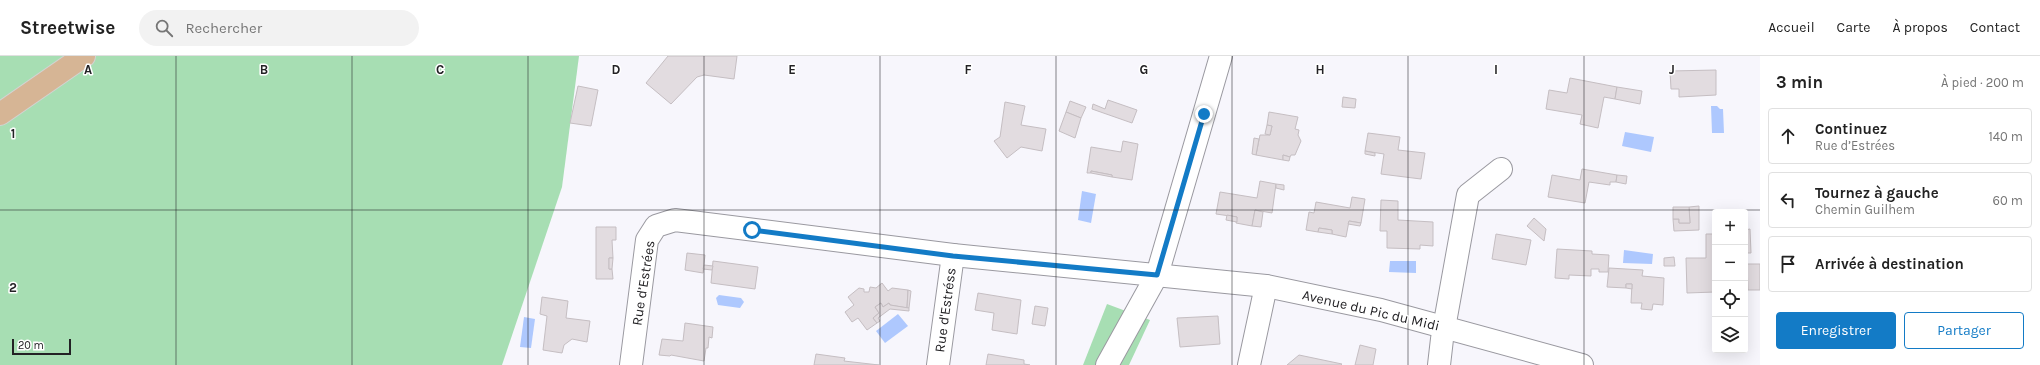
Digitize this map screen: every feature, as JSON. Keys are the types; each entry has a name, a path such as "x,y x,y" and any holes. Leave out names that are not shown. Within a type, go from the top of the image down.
{"main road":[{"path":"0,114 84,56"}],"street":[{"path":"1107,365 1157,275 1221,56"},
{"path":"1439,365 1444,327 1468,195 1501,169"},
{"name":"Rue d’Estrées","path":"631,365 648,240 656,226 675,220 953,256 1157,275"},
{"name":"Rue d'Estréss","path":"938,365 953,256"},
{"name":"Avenue du Pic du Midi","path":"1157,275 1266,286 1382,310 1582,365"},
{"path":"1249,365 1266,286"}],"green space":[{"path":"0,56 579,56 562,187 502,365 0,365"},
{"path":"1107,304 1150,320 1129,365 1083,365"}],"water":[{"path":"1711,106 1717,106 1720,109 1723,109 1724,133 1712,133"},
{"path":"1625,132 1654,137 1651,152 1622,146"},
{"path":"1082,191 1096,194 1091,223 1078,220"},
{"path":"1624,250 1653,254 1652,264 1623,263"},
{"path":"1390,261 1416,261 1416,273 1389,272"},
{"path":"719,295 741,298 744,302 740,308 718,305 716,298"},
{"path":"898,314 908,326 885,343 876,331"},
{"path":"524,317 535,319 531,348 520,347"}],"building":[{"path":"668,56 737,56 734,79 704,75 697,77 671,104 646,83"},
{"path":"1716,70 1716,95 1679,97 1679,89 1671,89 1670,71"},
{"path":"1570,78 1617,87 1615,99 1604,97 1598,128 1580,124 1582,115 1546,109 1549,90 1567,93"},
{"path":"578,86 598,90 591,126 570,123"},
{"path":"1617,87 1642,91 1640,104 1615,99"},
{"path":"1343,97 1356,99 1355,108 1342,107"},
{"path":"1108,100 1137,110 1132,123 1092,109 1093,104 1105,109"},
{"path":"1070,101 1086,107 1081,118 1066,112"},
{"path":"1005,102 1025,106 1021,125 1046,129 1042,151 1021,147 1007,158 994,141 1000,137"},
{"path":"1066,112 1081,118 1075,138 1059,131"},
{"path":"1269,112 1298,117 1295,129 1299,130 1298,135 1301,141 1295,155 1291,155 1290,157 1283,155 1283,160 1256,155 1260,135 1270,135 1272,126 1267,125"},
{"path":"1267,125 1272,126 1270,135 1265,134"},
{"path":"1368,133 1400,137 1398,150 1425,153 1421,179 1381,174 1384,154 1365,151"},
{"path":"1254,138 1259,139 1256,155 1252,154"},
{"path":"1123,141 1138,144 1132,180 1112,177 1112,175 1091,171 1091,173 1087,173 1091,147 1121,152"},
{"path":"1365,151 1375,153 1375,156 1365,154"},
{"path":"1283,155 1290,157 1289,161 1283,160"},
{"path":"1582,169 1617,175 1616,182 1610,182 1610,185 1589,182 1585,203 1548,197 1552,175 1580,180"},
{"path":"1091,171 1112,175 1112,177 1091,173"},
{"path":"1617,175 1627,176 1626,184 1616,182"},
{"path":"1260,181 1276,184 1272,213 1255,210 1252,226 1236,223 1237,217 1216,214 1220,192 1257,198"},
{"path":"1276,184 1284,185 1284,190 1276,188"},
{"path":"1352,197 1365,199 1361,223 1349,221 1346,237 1332,234 1332,230 1319,228 1318,232 1306,230 1309,212 1314,213 1316,202 1350,208"},
{"path":"1381,200 1398,201 1398,220 1433,222 1433,246 1420,245 1420,249 1387,248 1387,231 1380,231"},
{"path":"1699,206 1699,230 1674,231 1673,219 1679,219 1679,223 1690,223 1689,207"},
{"path":"1673,207 1689,207 1690,223 1679,223 1679,219 1673,219"},
{"path":"1255,210 1263,212 1261,227 1252,226"},
{"path":"1227,215 1237,217 1237,222 1226,220"},
{"path":"1534,218 1546,229 1544,241 1527,226"},
{"path":"1349,221 1361,223 1360,226 1348,224"},
{"path":"596,227 616,227 616,240 612,240 613,258 609,258 609,269 612,269 613,279 596,279"},
{"path":"1319,228 1332,230 1332,234 1318,232"},
{"path":"1748,229 1750,229 1751,253 1748,253"},
{"path":"1496,234 1531,240 1526,265 1492,259"},
{"path":"1706,234 1712,234 1712,292 1687,293 1686,258 1706,258"},
{"path":"1557,249 1592,251 1592,254 1609,255 1608,272 1599,272 1599,269 1591,269 1591,276 1569,275 1569,279 1555,278"},
{"path":"687,253 705,255 703,273 685,270"},
{"path":"1674,257 1675,266 1664,266 1664,258"},
{"path":"609,258 613,258 612,269 609,269"},
{"path":"713,261 758,267 755,289 711,283"},
{"path":"1748,264 1760,264 1760,290 1748,290"},
{"path":"704,265 713,266 712,270 703,269"},
{"path":"1609,268 1643,270 1642,276 1664,278 1663,305 1653,304 1652,310 1641,309 1642,303 1631,303 1632,284 1626,284 1626,288 1607,287"},
{"path":"882,283 888,291 892,288 908,290 907,308 890,305 889,303 883,307 881,303 875,307 879,313 873,318 877,323 867,330 858,318 852,322 845,312 854,305 848,297 859,288 864,289 864,292 869,292 870,287 876,288"},
{"path":"1626,284 1632,284 1632,289 1626,288"},
{"path":"908,290 911,291 909,308 907,308"},
{"path":"978,293 1021,300 1017,334 992,330 994,313 975,310"},
{"path":"542,297 568,301 566,318 590,321 587,342 572,339 564,345 562,353 543,350 547,316 540,314"},
{"path":"881,303 883,307 889,303 890,305 909,308 909,311 890,309 878,318 880,321 877,323 873,318 879,313 875,307"},
{"path":"1035,306 1048,308 1045,326 1032,324"},
{"path":"1218,316 1220,344 1180,347 1177,318"},
{"path":"685,323 713,327 712,338 709,337 708,348 706,348 704,361 671,355 659,355 662,339 683,341"},
{"path":"1360,345 1376,349 1373,365 1355,365"},
{"path":"816,354 845,358 844,361 879,365 814,365"},
{"path":"988,354 1024,360 1024,364 1030,365 986,365"},
{"path":"1299,355 1342,364 1287,365"}],"route":[{"path":"752,230 953,256 1157,275 1204,114"}]}
